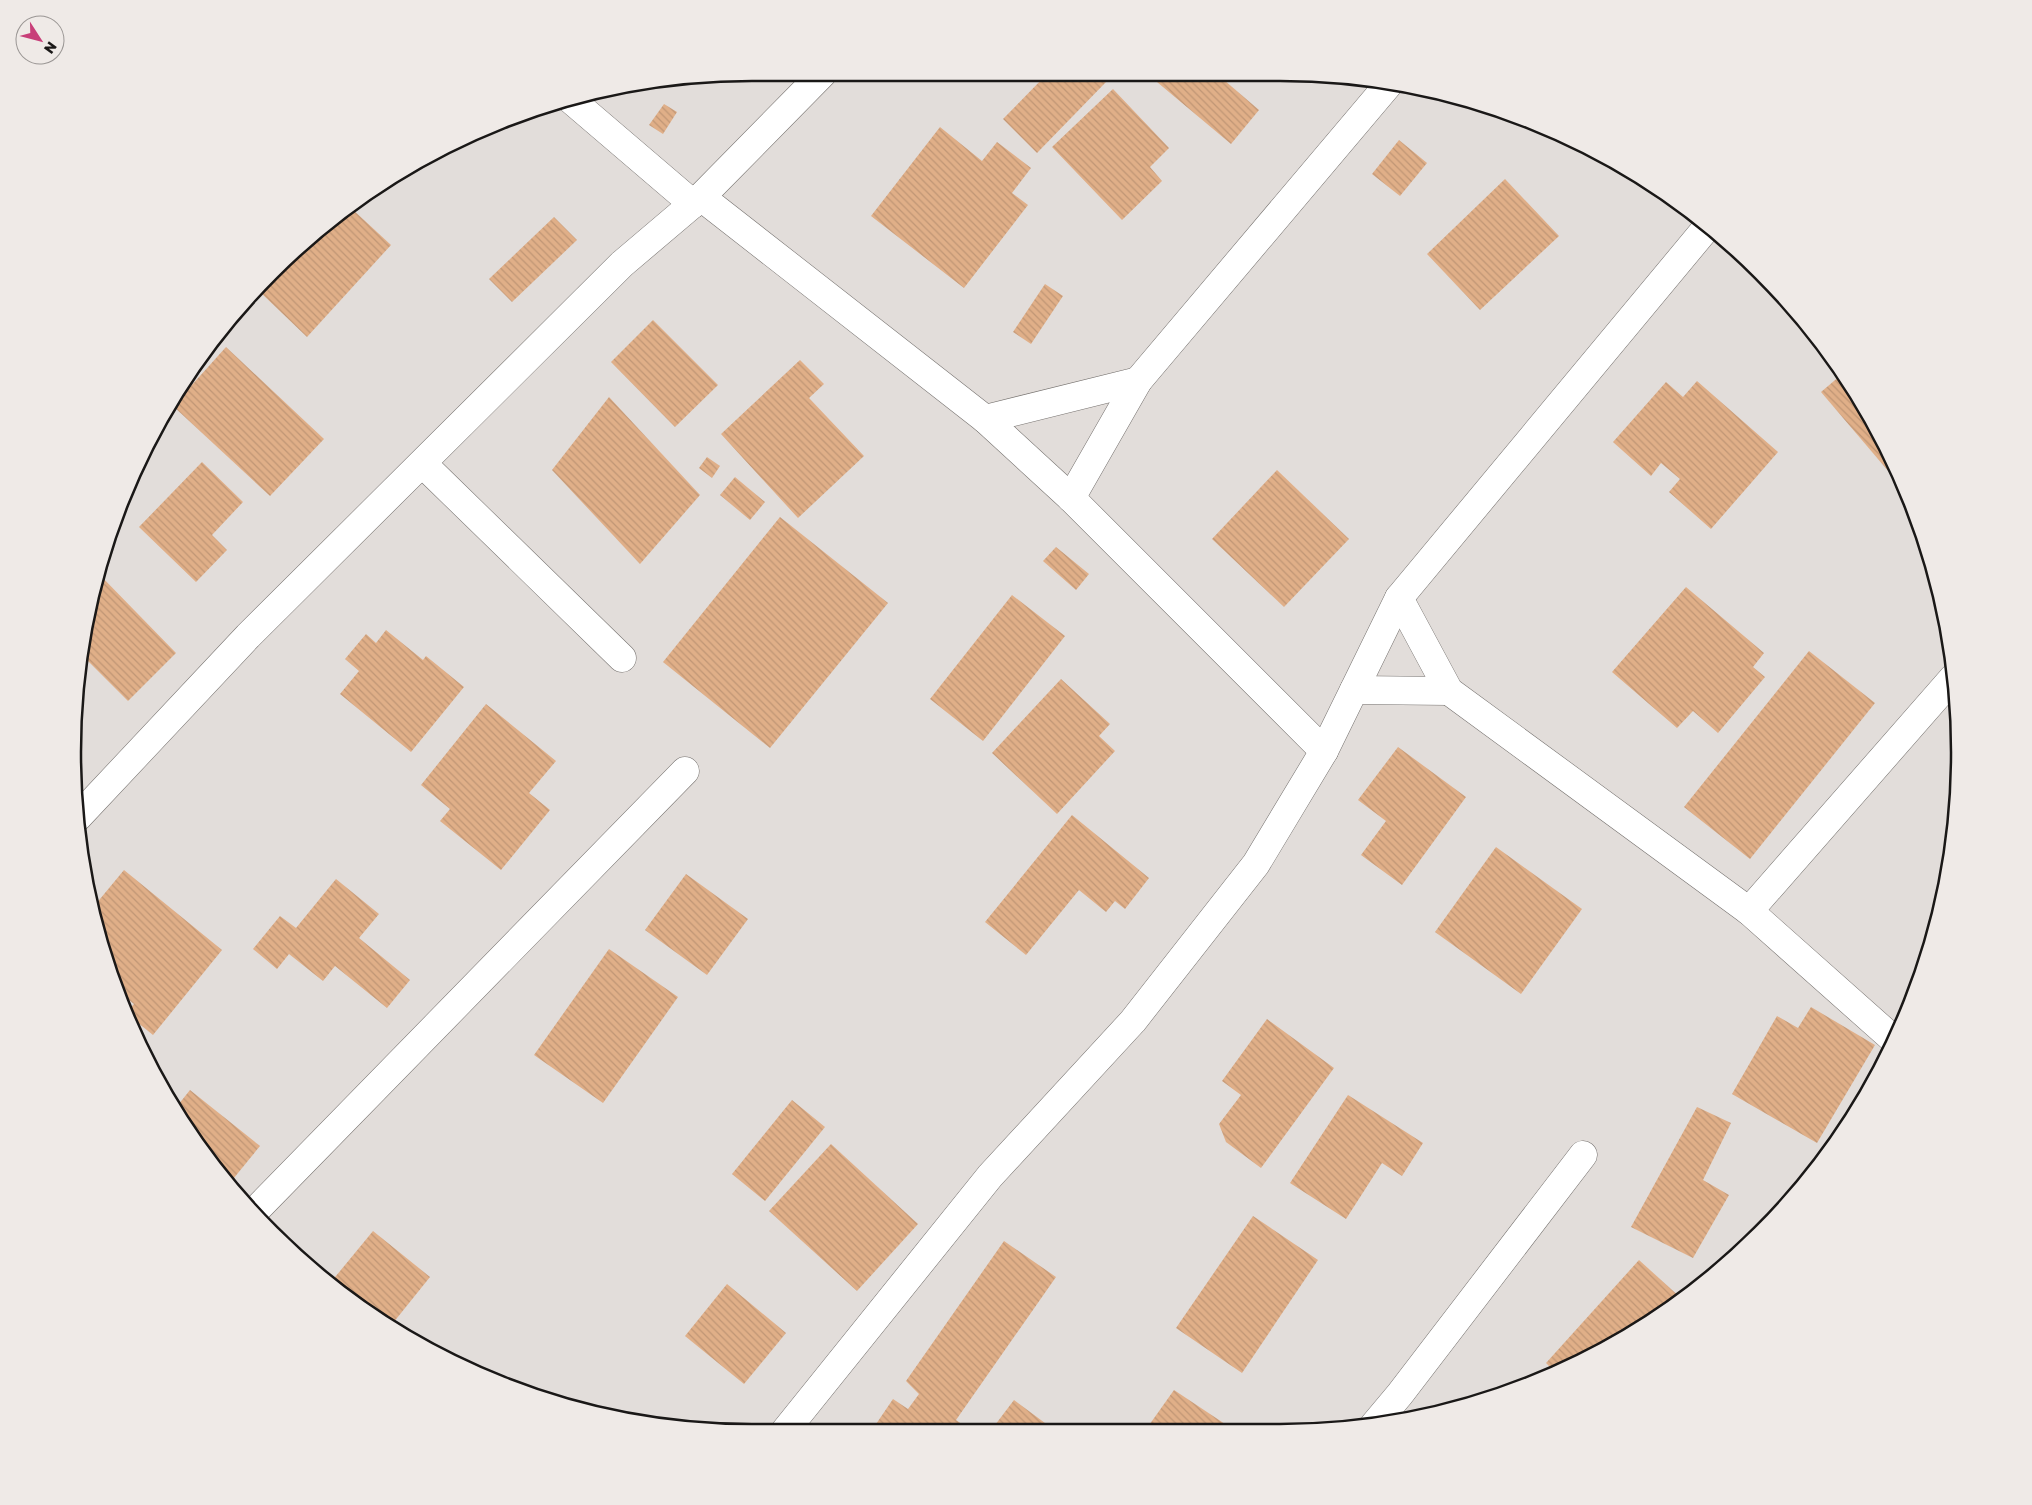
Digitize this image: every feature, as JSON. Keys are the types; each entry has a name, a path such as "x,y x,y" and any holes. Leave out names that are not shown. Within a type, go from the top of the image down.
{"street":[{"path":"84,810 248,636 622,264 697,200 815,81"},
{"path":"1071,498 1138,382 1383,90"},
{"path":"577,105 697,200 985,420 1071,498 1324,751"},
{"path":"790,1424 990,1176 1133,1021 1256,864 1324,751 1399,598 1703,232"},
{"path":"985,420 1138,382"},
{"path":"423,464 622,658"},
{"path":"1399,598 1449,691 1749,911 1888,1035"},
{"path":"1749,911 1947,685"},
{"path":"1354,690 1449,691"},
{"path":"259,1207 685,771"},
{"path":"1381,1416 1583,1155"}],"building":[{"path":"1040,81 1107,81 1037,153 1003,119"},
{"path":"1225,81 1259,110 1231,144 1157,82"},
{"path":"1113,89 1169,148 1150,167 1162,181 1122,220 1052,147"},
{"path":"664,104 677,112 663,134 649,125"},
{"path":"940,127 982,161 997,142 1031,168 1012,193 1028,205 964,288 871,216"},
{"path":"1399,140 1427,163 1400,196 1372,174"},
{"path":"1505,179 1559,236 1480,310 1427,254"},
{"path":"355,212 391,245 307,337 263,294 310,248"},
{"path":"554,217 577,240 512,302 489,279"},
{"path":"1045,284 1063,296 1031,344 1013,332"},
{"path":"653,320 718,385 675,427 611,362"},
{"path":"226,347 324,439 270,496 176,409 189,389"},
{"path":"800,360 824,384 809,398 864,456 798,518 721,434"},
{"path":"1837,378 1861,417 1889,472 1821,392"},
{"path":"1697,381 1778,452 1711,529 1669,492 1680,479 1661,463 1651,476 1613,442 1666,382 1683,397"},
{"path":"609,397 700,495 640,564 552,470"},
{"path":"707,457 720,466 712,478 699,468"},
{"path":"202,462 243,502 212,535 227,550 196,582 139,527"},
{"path":"1277,470 1349,539 1284,607 1212,539"},
{"path":"735,477 765,502 750,520 720,495"},
{"path":"780,517 888,603 770,748 663,662"},
{"path":"1056,547 1089,574 1076,590 1043,561"},
{"path":"104,579 176,653 128,701 88,661"},
{"path":"1686,587 1764,653 1753,667 1765,677 1718,733 1693,711 1677,728 1612,672"},
{"path":"1012,595 1065,636 983,741 930,699"},
{"path":"386,630 423,660 426,656 464,687 411,752 340,694 359,671 345,659 366,634 376,643"},
{"path":"1809,651 1875,703 1750,859 1684,807"},
{"path":"1061,679 1110,724 1099,736 1115,751 1057,814 992,753"},
{"path":"486,704 556,761 529,793 550,810 501,870 440,821 450,809 421,785"},
{"path":"1398,747 1466,797 1402,885 1361,855 1386,821 1358,800"},
{"path":"1072,815 1149,878 1125,909 1115,901 1106,912 1079,890 1026,955 985,922"},
{"path":"1496,847 1582,909 1521,994 1435,932"},
{"path":"124,870 222,950 153,1035 138,1023 132,1009 134,1004 129,1000 117,968 98,901"},
{"path":"686,874 748,919 707,975 645,930"},
{"path":"336,879 379,914 359,938 410,980 387,1008 335,966 323,981 289,954 277,969 253,949 280,916 296,928"},
{"path":"609,949 678,997 603,1103 534,1055"},
{"path":"1811,1007 1875,1045 1817,1143 1732,1094 1777,1016 1798,1028"},
{"path":"1267,1019 1334,1068 1261,1168 1226,1142 1219,1124 1241,1095 1222,1081"},
{"path":"190,1090 260,1146 234,1178 194,1125 180,1102"},
{"path":"1348,1095 1423,1143 1402,1176 1382,1163 1346,1219 1290,1183"},
{"path":"792,1100 825,1127 765,1201 732,1174"},
{"path":"1697,1107 1731,1123 1703,1180 1729,1195 1693,1258 1631,1227"},
{"path":"831,1144 918,1224 857,1291 769,1211"},
{"path":"1253,1216 1318,1260 1242,1373 1176,1328"},
{"path":"373,1231 430,1277 395,1320 335,1277"},
{"path":"1004,1241 1056,1277 956,1420 962,1424 876,1424 893,1399 908,1409 919,1394 906,1381"},
{"path":"1639,1260 1676,1294 1615,1334 1576,1355 1550,1367 1546,1363"},
{"path":"727,1284 786,1333 744,1384 685,1336"},
{"path":"1174,1390 1225,1424 1150,1424"},
{"path":"1014,1400 1046,1424 996,1424"}]}
